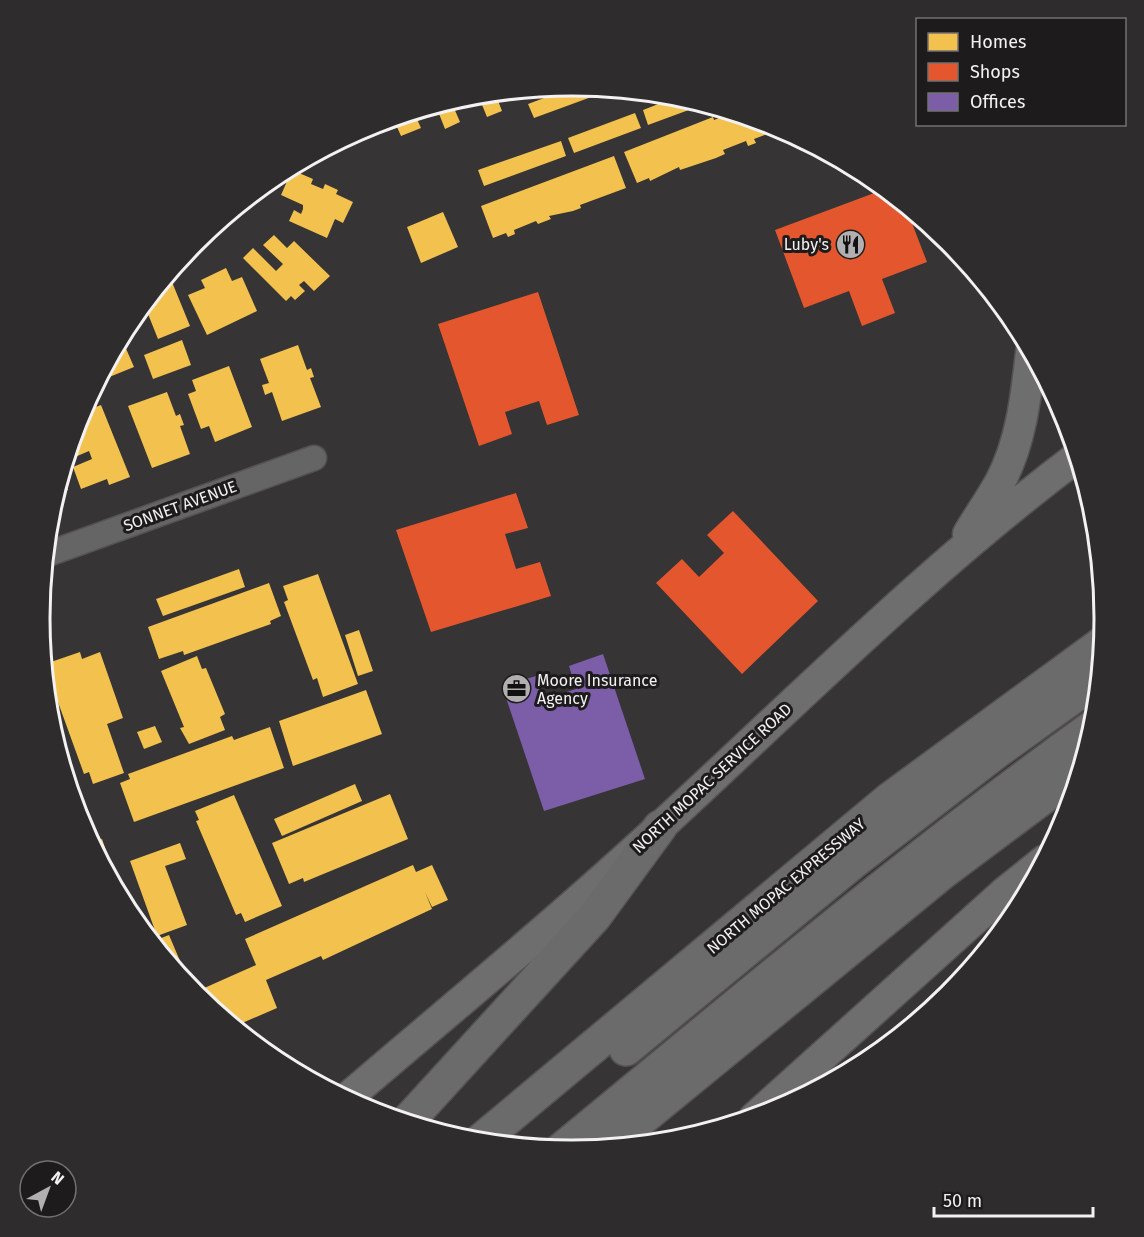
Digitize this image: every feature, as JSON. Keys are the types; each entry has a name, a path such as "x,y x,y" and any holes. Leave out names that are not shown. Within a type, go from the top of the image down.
{"highway":[{"name":"NORTH MOPAC EXPRESSWAY","path":"488,1134 890,799 1093,650"},
{"path":"517,1138 852,863 996,752 1090,684"},
{"path":"572,1141 877,891 1017,781 1081,736"},
{"path":"617,1139 944,873 1070,778"},
{"path":"413,1116 595,916 660,827"}],"main road":[{"path":"954,556 1000,482 1014,449 1023,411 1029,366"},
{"name":"NORTH MOPAC SERVICE ROAD","path":"353,1092 591,890 954,556 1022,498 1070,462"},
{"path":"774,1100 1027,874"}],"street":[{"name":"SONNET AVENUE","path":"54,552 314,458"}],"building: Homes":[{"path":"547,97 592,97 534,118 528,104"},
{"path":"498,101 502,111 487,117 482,104"},
{"path":"660,103 689,110 648,125 643,110"},
{"path":"455,110 460,122 445,129 439,114"},
{"path":"635,113 641,128 574,153 568,138"},
{"path":"713,117 714,120 720,118 767,134 754,139 756,143 748,146 746,141 723,150 725,154 716,158 680,170 679,167 650,181 649,178 637,183 624,152"},
{"path":"417,120 421,128 401,136 397,127 392,129 404,124"},
{"path":"561,141 566,156 484,186 478,170"},
{"path":"614,156 626,188 580,205 581,208 573,211 549,216 551,219 538,224 536,221 514,230 515,234 508,237 506,233 493,238 481,206"},
{"path":"299,173 313,179 311,184 323,189 325,184 338,190 336,194 353,202 343,223 335,219 327,238 289,221 294,210 301,214 303,205 281,195 287,181"},
{"path":"443,212 458,247 421,263 407,227"},
{"path":"274,235 287,248 294,241 330,276 314,291 304,281 299,285 305,291 295,300 291,296 286,301 243,258 253,248 276,271 283,264 263,245"},
{"path":"226,268 232,281 242,277 257,311 207,335 188,295 205,288 201,280"},
{"path":"172,282 190,326 158,339 148,314"},
{"path":"182,340 191,365 153,379 144,355"},
{"path":"298,345 307,370 311,368 314,377 310,378 321,407 282,421 272,392 265,395 262,385 269,383 260,359"},
{"path":"126,348 134,367 108,377"},
{"path":"229,366 252,427 215,442 209,426 201,429 188,394 196,391 192,380"},
{"path":"167,392 176,416 180,414 184,425 180,426 190,454 152,468 128,406"},
{"path":"101,405 130,477 109,485 107,479 81,489 73,467 92,459 89,451 75,457 94,408"},
{"path":"239,569 245,587 163,616 156,599"},
{"path":"318,574 358,684 323,697 317,678 313,680 284,602 288,600 283,586"},
{"path":"269,583 281,616 270,621 271,624 184,655 183,651 159,659 148,627"},
{"path":"359,630 373,671 358,676 345,635"},
{"path":"80,652 82,659 100,652 123,718 107,724 124,773 93,784 89,772 84,774 55,695 52,662"},
{"path":"197,656 202,669 206,668 225,714 220,717 225,730 189,744 180,728 184,727 161,671"},
{"path":"366,690 382,734 293,766 279,721"},
{"path":"155,726 162,742 144,749 137,732"},
{"path":"270,727 284,768 134,822 120,783 130,779 128,774 232,736 234,740"},
{"path":"355,784 362,801 282,836 274,819"},
{"path":"390,794 408,839 304,882 303,878 289,884 272,843"},
{"path":"234,795 282,906 245,922 241,913 236,915 196,821 199,820 195,811"},
{"path":"102,839 110,862 103,850 99,840"},
{"path":"180,843 186,859 165,866 187,925 157,936 130,861"},
{"path":"413,865 416,872 432,865 448,900 432,907 425,892 432,909 323,960 321,956 266,980 277,1008 242,1023 203,988 256,965 245,939"},
{"path":"169,935 182,967 179,963 159,939"}],"building: Shops":[{"name":"Luby's","path":"874,193 911,221 927,262 882,279 895,313 862,326 849,291 804,308 775,230"},
{"path":"538,292 579,415 547,425 539,401 505,412 512,434 479,446 438,324"},
{"path":"516,493 528,528 505,534 516,569 540,562 551,596 431,632 396,530"},
{"path":"733,511 818,601 742,674 656,583 682,559 699,577 724,553 707,535"}],"building: Offices":[{"path":"603,654 645,779 544,811 502,686 536,676 543,699 576,689 569,666"}],"place":[{"name":"Luby's","path":"850,244"},
{"name":"Moore Insurance Agency","path":"516,689"}]}
